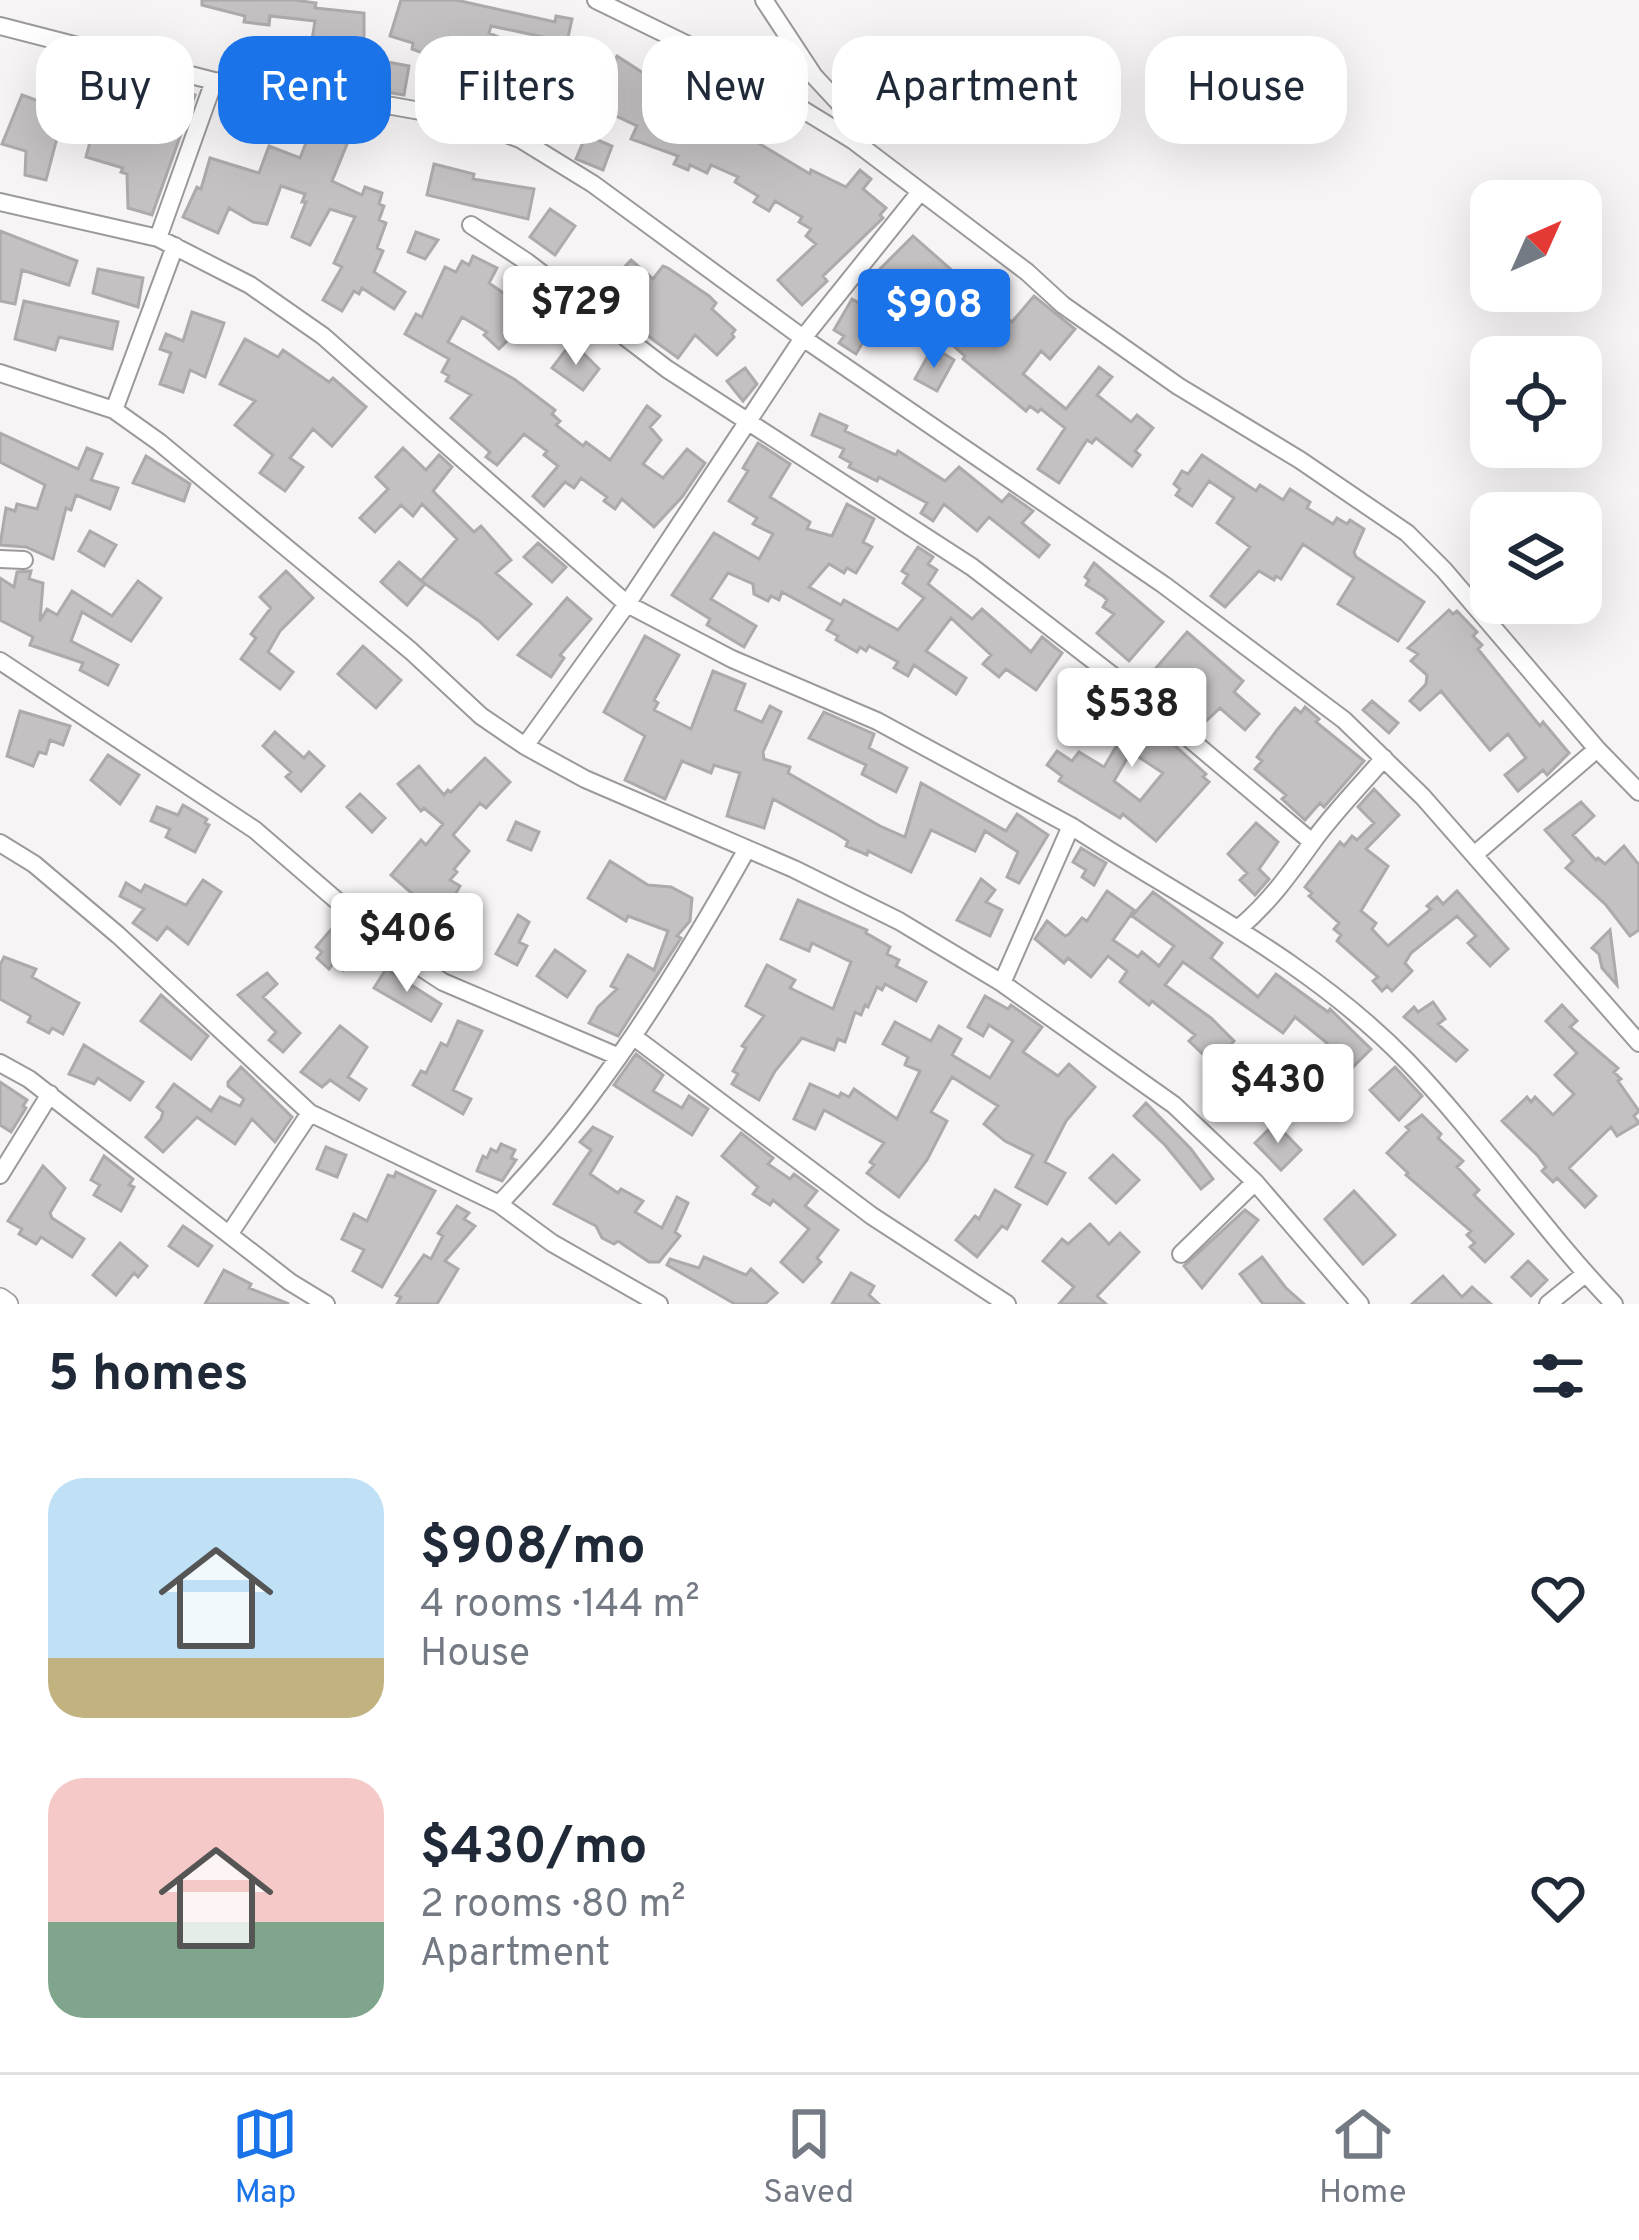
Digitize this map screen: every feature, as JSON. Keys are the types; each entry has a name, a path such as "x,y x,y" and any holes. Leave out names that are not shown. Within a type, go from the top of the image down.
{"street":[{"path":"596,0 735,68 866,149 1064,305 1178,386 1300,460 1407,533 1639,792"},
{"path":"764,0 814,76 840,104 866,149"},
{"path":"0,26 214,81 297,88 465,119 520,139 593,184 803,338 1164,585 1289,683 1314,697 1384,758 1639,1043"},
{"path":"114,410 214,81"},
{"path":"525,746 627,604 803,338 920,192"},
{"path":"0,202 166,242 231,274 308,324 627,604 732,659 877,722 1071,826 1280,953 1405,1059 1614,1304"},
{"path":"471,225 667,369 972,567 1134,692 1312,842"},
{"path":"0,373 114,410 211,483 482,716 525,746 585,779 899,922 1002,983 1174,1105 1255,1182 1351,1301"},
{"path":"0,559 24,560"},
{"path":"0,661 255,830 394,950 443,982 616,1056"},
{"path":"1474,855 1597,749"},
{"path":"1239,928 1266,906 1303,861 1312,842 1384,758"},
{"path":"1002,983 1071,826"},
{"path":"0,843 34,864 118,935 310,1113 500,1204 552,1243 659,1304"},
{"path":"500,1204 549,1152 634,1037 747,849"},
{"path":"634,1037 872,1216 1007,1304"},
{"path":"0,1063 50,1094 290,1282 326,1304"},
{"path":"0,1175 50,1094"},
{"path":"230,1233 310,1113"},
{"path":"1181,1254 1255,1182"},
{"path":"1548,1304 1585,1274"}],"building":[{"path":"202,0 316,3 315,8 364,13 364,36 313,36 315,21 270,16 269,25 244,22 245,16 202,5"},
{"path":"401,0 456,0 555,22 556,16 572,19 568,36 538,36 491,26 489,33 496,36 415,36 415,50 413,43 390,36"},
{"path":"618,57 642,72 642,143 631,139 637,126 618,117"},
{"path":"391,63 409,66 404,95 391,93"},
{"path":"22,95 36,100 36,144 55,144 46,180 25,175 26,151 2,144"},
{"path":"89,144 177,144 152,215 128,208 123,168 86,157"},
{"path":"306,144 347,144 332,181 362,195 365,187 382,193 379,220 386,223 377,248 383,251 374,272 405,292 394,309 362,288 359,294 354,291 342,311 323,300 342,267 334,263 355,217 330,209 310,245 292,237 305,194 281,186 267,224 229,208 218,233 183,217 197,187 201,189 210,158 259,173 269,146 300,158"},
{"path":"582,144 612,146 603,170 576,159"},
{"path":"645,144 760,144 810,174 811,170 846,187 860,170 871,179 863,189 886,208 880,215 883,218 823,276 827,281 802,305 778,280 816,244 806,236 811,229 799,222 802,217 775,201 769,211 754,202 758,196 735,182 738,177 711,165 707,173 690,165 688,170 674,164 678,156"},
{"path":"434,164 474,174 473,179 534,189 528,219 427,195"},
{"path":"550,209 575,226 555,255 530,237"},
{"path":"0,231 77,261 69,285 22,270 15,304 0,301"},
{"path":"416,232 438,240 425,259 408,252"},
{"path":"913,236 964,281 961,284 1012,322 1034,296 1075,329 1050,359 1041,351 1023,374 1066,409 1099,367 1112,377 1097,395 1131,422 1137,415 1153,428 1135,451 1140,455 1132,466 1096,438 1092,443 1087,440 1059,483 1038,469 1065,428 1041,409 1038,412 1030,406 1026,411 963,359 949,342 953,333 935,320 931,324 875,274"},
{"path":"473,256 497,268 489,283 532,313 514,338 499,349 484,335 487,332 462,317 448,342 514,379 555,410 552,414 560,421 556,425 610,460 647,406 660,416 650,427 661,440 643,464 663,478 687,449 705,463 654,527 622,499 615,509 581,478 574,488 565,482 544,506 533,496 558,466 544,455 547,451 524,434 497,465 486,457 490,452 451,418 471,395 446,381 449,376 442,372 449,359 405,334 416,314 422,317 445,267 456,272 462,261 469,265"},
{"path":"631,260 653,279 663,266 668,268 709,296 716,303 712,309 735,330 734,337 717,355 695,335 678,358 656,342 626,318 640,301 614,278"},
{"path":"98,269 143,278 138,307 93,293"},
{"path":"852,299 879,315 856,354 839,343 844,336 834,330"},
{"path":"24,301 118,322 112,349 59,337 55,350 15,339"},
{"path":"192,312 224,323 205,377 190,370 183,392 160,384 171,353 160,349 166,334 183,341"},
{"path":"245,339 278,357 283,350 329,382 333,378 366,407 332,446 313,429 290,458 303,467 285,491 260,473 273,455 235,425 255,401 220,384"},
{"path":"568,347 576,353 579,349 599,369 583,390 552,368"},
{"path":"930,352 954,360 937,391 915,379"},
{"path":"745,368 757,384 743,401 727,381"},
{"path":"820,414 847,426 845,431 896,455 898,451 945,481 959,467 1002,502 1009,494 1033,511 1022,523 1049,545 1039,557 989,517 977,531 944,504 933,521 921,513 927,503 849,467 851,463 840,457 844,449 812,435"},
{"path":"0,433 78,469 87,448 102,454 91,480 118,488 110,509 76,495 71,510 66,508 53,559 26,547 0,545 6,508 15,511 17,504 37,509 45,485 0,462"},
{"path":"758,443 790,464 770,497 810,522 807,529 832,536 847,504 874,519 863,542 872,547 856,573 847,568 844,573 829,564 809,587 898,630 924,598 903,583 908,575 902,571 918,547 933,557 928,564 937,570 928,584 972,619 982,609 1031,652 1042,637 1062,653 1036,690 1006,669 999,677 983,664 991,655 951,618 926,651 966,678 956,694 914,665 908,676 894,668 898,662 869,646 857,652 827,630 833,620 782,592 779,600 771,596 768,601 754,594 753,584 728,573 711,599 756,626 744,647 707,625 710,619 672,595 714,533 759,559 773,534 753,524 757,518 729,501"},
{"path":"403,448 426,470 439,455 452,467 433,491 474,532 481,526 511,560 496,573 531,604 498,639 421,581 457,539 422,504 413,516 401,505 375,532 360,518 388,489 376,477"},
{"path":"1202,455 1256,491 1260,485 1283,500 1290,489 1310,502 1307,508 1333,524 1337,518 1347,524 1350,520 1364,529 1356,557 1424,602 1398,641 1338,604 1354,578 1303,544 1281,579 1259,571 1225,607 1211,596 1250,547 1217,523 1234,498 1209,481 1192,506 1176,495 1180,489 1174,484 1182,471 1188,474"},
{"path":"146,456 190,484 184,501 133,483"},
{"path":"90,531 116,545 104,566 79,551"},
{"path":"538,543 566,567 552,582 524,557"},
{"path":"399,562 425,584 407,605 381,582"},
{"path":"1094,563 1163,622 1129,661 1097,633 1114,614 1103,607 1107,600 1086,585 1085,577"},
{"path":"31,571 29,579 43,583 40,621 47,609 57,615 72,591 112,616 138,581 161,598 131,641 82,612 71,641 118,665 108,685 80,670 83,663 30,645 33,637 0,620 0,578 14,587 17,572"},
{"path":"286,571 313,598 280,631 268,652 293,672 280,689 241,659 256,638 251,634 271,608 260,597"},
{"path":"567,598 591,619 560,655 564,658 551,677 518,655"},
{"path":"1449,610 1457,611 1477,632 1473,636 1482,645 1478,649 1540,726 1543,722 1569,753 1547,775 1543,770 1518,791 1505,775 1526,758 1508,734 1490,750 1441,691 1420,710 1410,701 1426,684 1427,675 1411,661 1418,654 1408,648"},
{"path":"1187,632 1243,681 1234,692 1259,714 1245,730 1220,708 1204,723 1149,676"},
{"path":"645,636 679,655 654,700 658,703 654,710 691,729 713,671 745,684 735,710 762,722 770,706 781,712 764,759 790,767 788,773 880,826 905,837 921,783 1006,831 1017,814 1048,835 1019,883 1007,877 1018,852 985,831 975,851 931,830 911,872 846,846 848,841 773,799 764,828 727,816 740,773 714,765 711,773 682,761 665,799 625,780 645,736 604,712"},
{"path":"363,646 401,680 376,708 338,674"},
{"path":"1091,675 1101,683 1096,690 1112,699 1109,705 1116,708 1112,715 1144,730 1149,722 1206,774 1203,777 1209,782 1156,841 1123,814 1120,818 1059,781 1062,776 1047,765 1057,751 1072,761 1079,752 1104,767 1120,740 1073,713","holes":["1131,752 1163,773 1140,801 1114,781"]},
{"path":"1372,701 1398,723 1389,733 1363,710"},
{"path":"1305,707 1319,719 1316,722 1364,761 1324,807 1320,803 1305,820 1282,799 1286,795 1255,769 1262,761 1257,757 1277,730 1295,708 1301,713"},
{"path":"20,711 70,726 63,745 50,740 46,754 39,752 33,766 7,756"},
{"path":"824,712 874,734 869,748 907,768 896,792 862,774 866,765 809,738"},
{"path":"275,732 304,758 309,752 324,766 301,791 286,777 291,772 263,746"},
{"path":"108,755 139,775 120,804 91,780"},
{"path":"485,758 510,782 486,808 480,803 453,835 469,851 454,869 457,872 450,880 460,886 441,919 391,875 421,840 426,845 443,824 424,808 421,811 398,784 419,766 444,795"},
{"path":"1374,789 1399,815 1366,849 1388,866 1361,911 1376,923 1372,929 1388,946 1431,909 1427,906 1437,897 1443,904 1457,891 1508,949 1490,966 1468,943 1476,936 1457,916 1411,953 1405,963 1412,971 1392,991 1387,986 1382,991 1373,981 1378,977 1337,941 1341,935 1334,929 1339,923 1305,887 1340,842 1344,846 1352,836 1357,840 1374,823 1358,807"},
{"path":"360,794 385,818 372,832 347,807"},
{"path":"1581,802 1594,816 1573,835 1596,860 1605,864 1624,846 1639,865 1639,930 1630,936 1606,905 1566,868 1573,861 1545,830"},
{"path":"183,805 209,825 195,852 166,837 170,829 151,821 157,807 178,815"},
{"path":"516,822 539,832 531,850 508,840"},
{"path":"1256,823 1278,842 1259,869 1269,879 1255,895 1240,880 1247,873 1228,854"},
{"path":"1081,848 1106,863 1094,885 1082,877 1086,870 1073,862"},
{"path":"610,861 648,885 671,887 692,898 690,921 677,936 681,938 618,1036 589,1023 617,989 611,986 628,955 654,970 668,931 628,916 626,921 588,898"},
{"path":"981,879 995,890 986,902 1002,910 990,936 957,920"},
{"path":"203,880 221,892 188,944 167,927 157,940 133,923 144,909 120,896 126,883 141,892 145,885 186,905"},
{"path":"1107,891 1134,910 1113,940 1138,957 1142,952 1159,966 1174,946 1132,916 1153,892 1222,943 1211,958 1258,997 1276,974 1328,1012 1330,1009 1371,1049 1352,1068 1339,1056 1315,1083 1302,1072 1327,1043 1295,1017 1283,1033 1183,962 1165,985 1234,1041 1212,1063 1189,1041 1195,1035 1120,982 1127,971 1108,956 1091,977 1035,939 1047,921 1065,936 1069,934 1082,918 1087,921"},
{"path":"798,900 867,930 890,947 887,954 899,960 896,966 926,982 916,1001 885,984 882,990 877,987 861,1015 855,1012 845,1042 838,1039 834,1050 802,1038 759,1100 732,1084 738,1074 733,1071 746,1048 742,1046 764,1016 746,1006 767,965 795,980 790,988 833,1009 851,962 812,943 809,951 781,939"},
{"path":"518,915 529,922 519,942 527,946 517,965 496,954"},
{"path":"334,926 361,949 343,970 334,962 329,969 317,958 322,952 316,947"},
{"path":"1610,930 1617,985 1592,948"},
{"path":"555,950 585,971 567,997 537,976"},
{"path":"4,957 36,969 32,977 79,1003 63,1034 28,1022 31,1016 0,999"},
{"path":"386,969 441,1004 431,1021 374,988"},
{"path":"267,973 277,984 263,997 300,1033 283,1052 269,1040 276,1032 238,995"},
{"path":"161,995 208,1036 191,1059 141,1021"},
{"path":"985,996 1008,1009 1011,1005 1042,1027 1023,1052 1058,1076 1069,1064 1095,1087 1066,1121 1045,1162 1065,1173 1047,1204 1016,1187 1033,1155 984,1124 998,1106 952,1077 931,1112 947,1121 927,1160 899,1197 867,1173 884,1143 824,1110 815,1129 794,1119 810,1084 839,1097 841,1093 849,1097 854,1089 897,1119 920,1071 905,1065 908,1057 883,1044 895,1022 931,1041 939,1026 961,1039 952,1055 990,1078 1013,1041 989,1025 983,1036 968,1027"},
{"path":"1433,1002 1445,1019 1438,1024 1467,1050 1456,1061 1404,1017 1414,1007 1418,1012"},
{"path":"1562,1005 1577,1021 1570,1027 1618,1068 1614,1072 1618,1081 1639,1111 1634,1116 1639,1123 1617,1136 1611,1127 1569,1168 1596,1196 1585,1207 1557,1178 1553,1182 1542,1171 1546,1167 1538,1156 1502,1121 1527,1097 1531,1102 1535,1097 1553,1115 1574,1094 1555,1075 1577,1053 1546,1021"},
{"path":"458,1021 482,1031 453,1090 471,1099 463,1114 413,1085 421,1071 426,1073 441,1043 447,1046"},
{"path":"340,1026 367,1047 348,1077 366,1089 359,1100 330,1080 322,1087 301,1072"},
{"path":"84,1045 143,1082 130,1100 98,1078 94,1084 69,1074"},
{"path":"636,1054 663,1075 653,1091 682,1108 689,1096 708,1109 692,1135 614,1085"},
{"path":"241,1067 292,1117 275,1142 252,1119 235,1144 197,1117 163,1152 146,1137 161,1119 163,1112 157,1107 174,1084 211,1111 220,1097 240,1106 244,1099 228,1082"},
{"path":"1395,1067 1422,1096 1399,1120 1370,1090"},
{"path":"0,1082 27,1100 11,1132 0,1125"},
{"path":"1146,1103 1213,1179 1201,1189 1134,1116"},
{"path":"1422,1115 1463,1161 1457,1167 1479,1190 1474,1195 1513,1234 1485,1262 1470,1247 1475,1243 1467,1235 1471,1231 1387,1153 1409,1130 1406,1127"},
{"path":"1275,1123 1301,1150 1281,1170 1255,1143"},
{"path":"593,1127 612,1137 590,1174 618,1193 621,1189 643,1201 635,1212 662,1228 677,1197 688,1203 675,1232 680,1236 659,1262 649,1262 618,1241 614,1244 602,1238 596,1226 554,1204 591,1150 580,1142"},
{"path":"741,1133 773,1158 768,1164 790,1179 794,1174 817,1191 805,1206 838,1230 817,1258 821,1262 803,1282 781,1262 809,1229 773,1200 770,1205 753,1194 758,1187 722,1156"},
{"path":"501,1144 515,1150 511,1158 516,1160 502,1181 477,1171 483,1156 487,1158 491,1149 497,1152"},
{"path":"326,1147 346,1155 337,1177 317,1169"},
{"path":"1113,1155 1139,1180 1116,1203 1090,1178"},
{"path":"104,1156 133,1179 129,1185 134,1187 121,1211 94,1195 100,1185 91,1180"},
{"path":"43,1166 65,1188 50,1213 52,1218 84,1239 72,1257 41,1237 36,1244 8,1221"},
{"path":"396,1172 435,1191 382,1287 353,1271 364,1250 342,1239 354,1214 367,1221 388,1175 394,1177"},
{"path":"995,1190 1020,1205 1007,1229 1002,1226 977,1257 956,1240 975,1216 979,1219"},
{"path":"1354,1191 1395,1235 1363,1264 1325,1219"},
{"path":"457,1206 469,1213 464,1219 475,1226 445,1261 458,1269 437,1304 397,1304 401,1297 396,1295 424,1255 431,1259 443,1236 438,1233"},
{"path":"1245,1210 1258,1220 1202,1288 1184,1266"},
{"path":"1090,1224 1109,1244 1120,1233 1139,1252 1097,1296 1106,1304 1059,1304 1074,1287 1043,1261 1062,1239 1068,1244"},
{"path":"183,1226 212,1246 198,1266 169,1246"},
{"path":"120,1243 147,1266 138,1277 134,1273 116,1295 93,1275"},
{"path":"704,1257 746,1275 751,1269 777,1293 765,1304 735,1304 667,1265 670,1259 699,1268"},
{"path":"1262,1257 1304,1304 1263,1304 1240,1274"},
{"path":"1528,1261 1547,1280 1531,1296 1512,1277"},
{"path":"224,1270 251,1284 249,1288 289,1304 205,1304"},
{"path":"851,1273 874,1286 869,1295 879,1304 832,1304"},
{"path":"1443,1276 1462,1297 1472,1287 1491,1304 1412,1304"}]}
